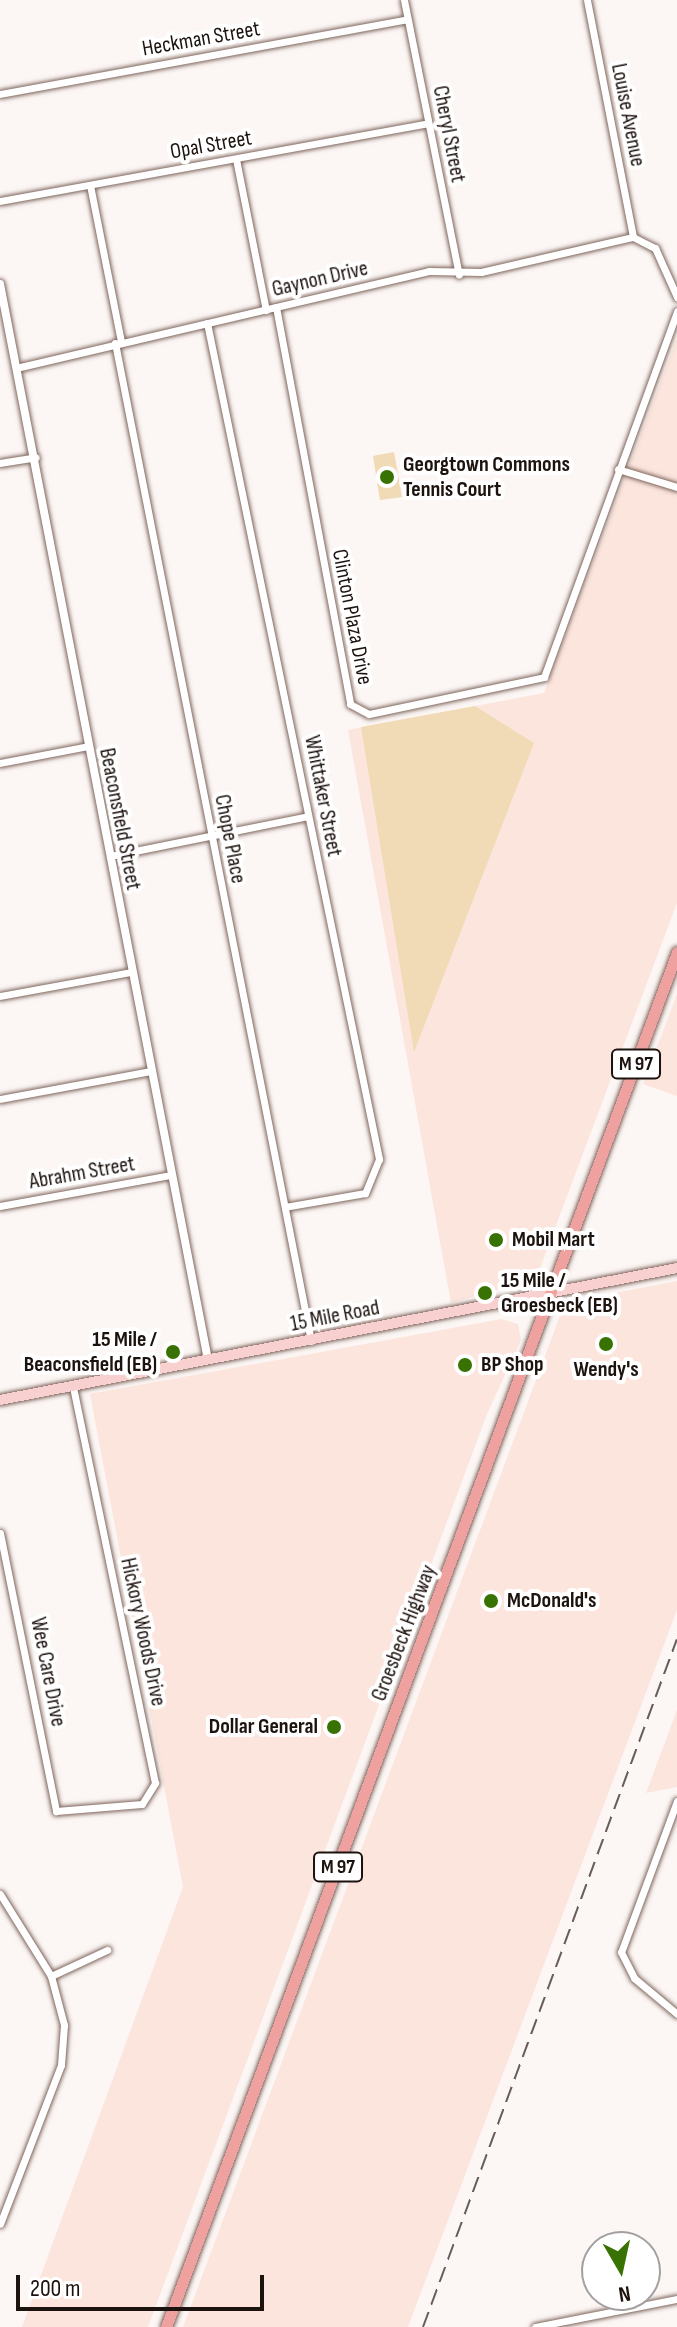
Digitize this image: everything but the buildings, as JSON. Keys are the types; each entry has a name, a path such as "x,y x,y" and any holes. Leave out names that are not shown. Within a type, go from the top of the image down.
{"main road":[{"name":"Groesbeck Highway","path":"166,2327 677,952"},
{"name":"15 Mile Road","path":"0,1400 677,1268"}],"street":[{"name":"Cheryl Street","path":"404,0 459,275"},
{"name":"Louise Avenue","path":"587,0 633,237"},
{"name":"Heckman Street","path":"0,94 407,19"},
{"name":"Opal Street","path":"0,201 428,123"},
{"path":"236,159 266,310"},
{"name":"Chope Place","path":"90,185 210,835 311,1341"},
{"name":"Gaynon Drive","path":"16,368 429,271 459,275 633,237"},
{"path":"633,237 655,248 677,297"},
{"name":"Beaconsfield Street","path":"0,284 36,457 131,972 208,1360"},
{"name":"Clinton Plaza Drive","path":"276,307 355,711 544,677 677,311"},
{"name":"Whittaker Street","path":"207,323 380,1167 365,1193 285,1207"},
{"path":"0,463 36,457"},
{"path":"618,469 677,487"},
{"path":"0,763 88,746"},
{"path":"110,856 308,816"},
{"path":"0,996 131,972"},
{"path":"0,1099 151,1071"},
{"name":"Abrahm Street","path":"0,1206 171,1175"},
{"name":"Hickory Woods Drive","path":"63,1815 142,1804 155,1783 73,1386"},
{"name":"Wee Care Drive","path":"0,1533 56,1811 63,1815"},
{"path":"677,1801 621,1952 634,1978 677,2014"},
{"path":"0,1894 51,1976 64,2025 61,2065 0,2224"},
{"path":"51,1976 107,1950"},
{"path":"535,2327 677,2299"}],"shaded area":[{"path":"677,338 677,903 536,1279 451,1303 348,730 544,693"},
{"name":"Georgtown Commons Tennis Court","path":"394,452 402,497 380,500 373,456"},
{"path":"475,706 534,743 414,1052 361,727"},
{"path":"677,994 677,1096 643,1084"},
{"path":"677,1281 677,1610 408,2327 183,2327 561,1313 579,1300"},
{"path":"502,1319 518,1324 521,1340 487,1414 148,2327 22,2327 183,1887 90,1394"},
{"path":"677,1710 677,1787 646,1793"}],"railway":[{"path":"423,2327 677,1639"}],"place":[{"name":"Georgtown Commons Tennis Court","path":"387,477"},
{"name":"Mobil Mart","path":"496,1240"},
{"name":"15 Mile / Groesbeck (EB)","path":"485,1293"},
{"name":"Wendy's","path":"606,1344"},
{"name":"15 Mile / Beaconsfield (EB)","path":"173,1352"},
{"name":"BP Shop","path":"465,1365"},
{"name":"McDonald's","path":"491,1601"},
{"name":"Dollar General","path":"334,1727"}]}
